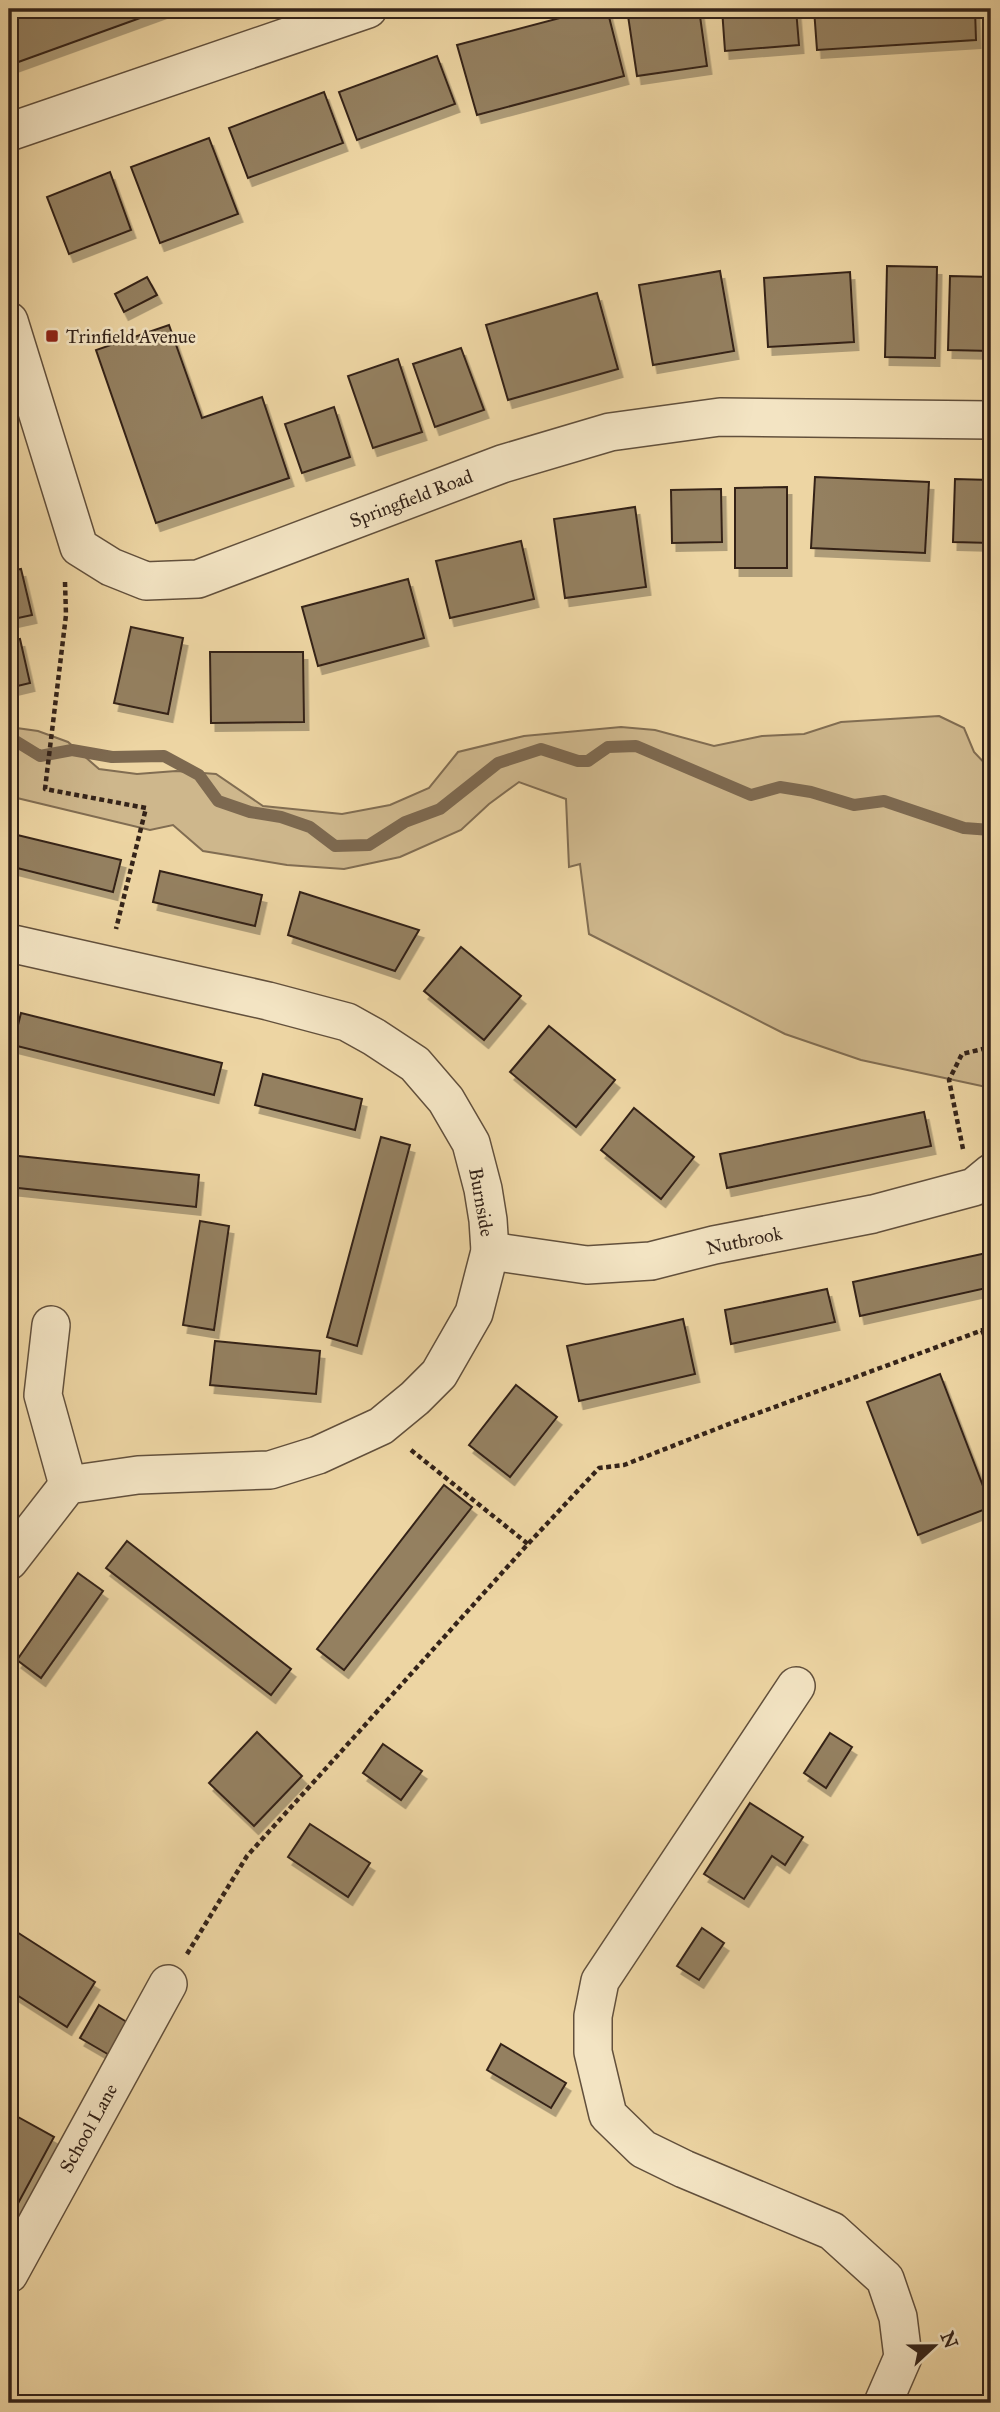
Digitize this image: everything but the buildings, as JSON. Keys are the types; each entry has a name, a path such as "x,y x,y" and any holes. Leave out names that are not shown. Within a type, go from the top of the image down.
{"street":[{"path":"9,132 368,9"},
{"path":"9,321 79,547"},
{"name":"Springfield Road","path":"79,547 111,567 146,581 198,579 502,464 610,432 720,417 991,420"},
{"name":"Burnside","path":"9,943 268,1001 347,1022 415,1064 446,1100 471,1143 483,1189 490,1251 474,1313 454,1350 439,1374 381,1426 318,1455 270,1470 138,1475 68,1485"},
{"name":"Nutbrook","path":"490,1251 587,1265 651,1261 714,1245 873,1214 983,1180"},
{"path":"9,1561 68,1485 43,1395 51,1325"},
{"path":"796,1686 600,1981 593,2016 593,2052 608,2115 643,2149 832,2231 885,2279 898,2318 903,2357 884,2403"},
{"name":"School Lane","path":"9,2274 168,1984"}],"path":[{"path":"79,547 65,574 66,615 45,789 146,808 108,964"},
{"path":"983,1180 960,1138 949,1080 962,1054 991,1047"},
{"path":"168,1984 247,1856 599,1468 624,1465 991,1327"},
{"path":"982,1330 991,1351"},
{"path":"381,1426 528,1544"}],"shaded area":[{"path":"939,716 964,728 974,752 991,770 991,1088 861,1060 785,1034 589,934 580,864 569,867 566,799 519,782 489,804 461,830 400,857 344,869 287,865 203,851 173,825 150,830 9,794 9,727 38,731 68,742 99,769 137,774 176,771 216,774 263,806 342,814 390,805 429,788 458,752 524,736 621,727 655,730 714,746 762,736 804,734 841,722"}],"waterway":[{"path":"9,737 40,756 72,750 112,757 164,756 199,775 218,801 310,827 335,846 369,845 405,822 440,809 498,763 541,749 578,761 588,761 608,747 636,746 751,795 780,787 811,792 854,805 884,801 964,828 991,830"}],"place":[{"name":"Trinfield Avenue","path":"52,336"}]}
